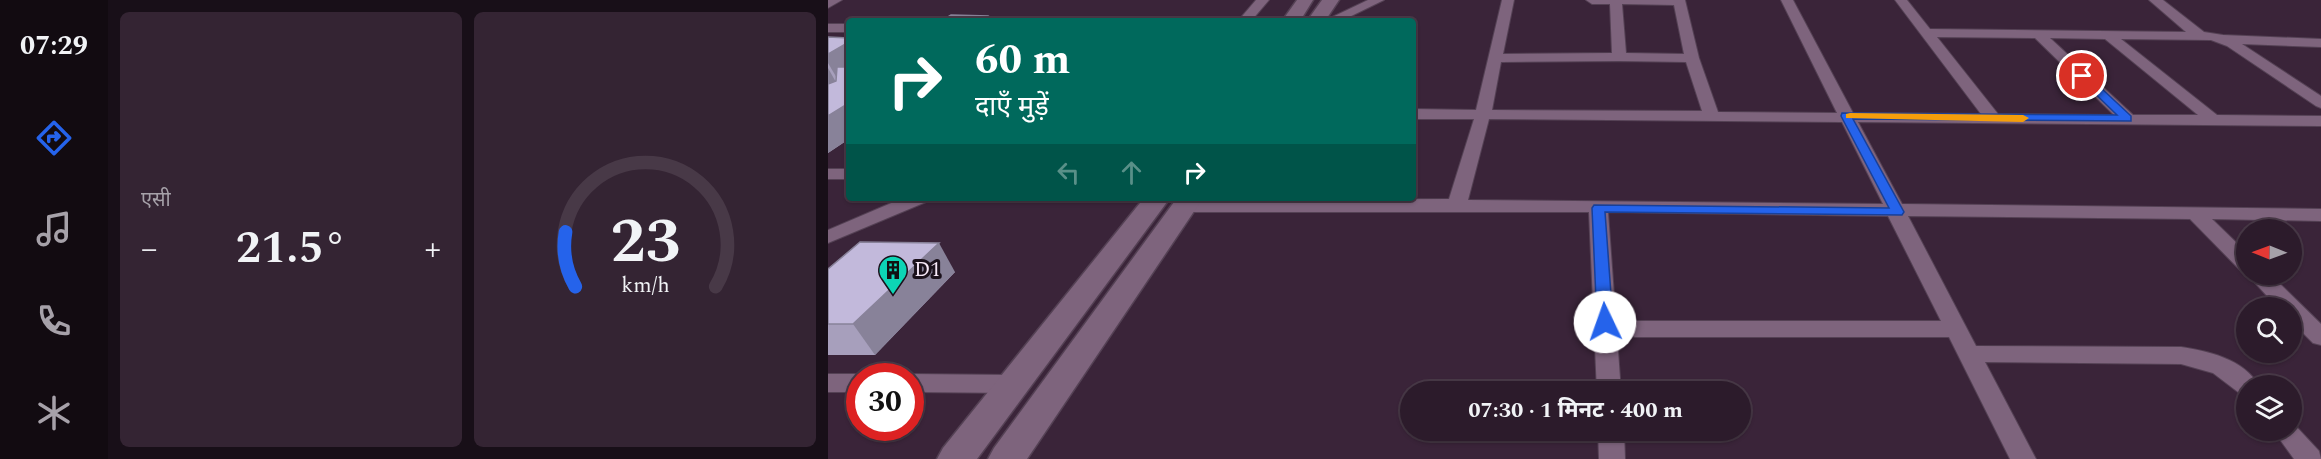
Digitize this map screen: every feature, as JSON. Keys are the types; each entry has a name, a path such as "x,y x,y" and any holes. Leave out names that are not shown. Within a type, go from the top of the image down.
{"street":[{"path":"828,4 836,0"},
{"path":"1247,18 1263,0"},
{"path":"1293,18 1305,0"},
{"path":"1318,18 1331,0"},
{"path":"1346,17 1357,0"},
{"path":"1346,17 1378,0"},
{"path":"1457,206 1483,114 1508,0"},
{"path":"1592,0 1679,1 1692,58 1711,115"},
{"path":"1616,0 1619,57"},
{"path":"1787,0 2023,459"},
{"path":"1901,0 1994,118"},
{"path":"2156,0 2179,22 2202,36"},
{"path":"828,28 846,28"},
{"path":"1927,33 2202,36 2321,43"},
{"path":"2038,34 2127,118"},
{"path":"2108,35 2211,118"},
{"path":"2223,39 2321,103"},
{"path":"1496,58 1692,58"},
{"path":"1416,114 2211,118 2321,121"},
{"path":"828,174 846,174"},
{"path":"828,237 912,201"},
{"path":"1007,459 1177,201"},
{"path":"956,459 1015,384 1177,201 1898,212 2321,215"},
{"path":"1598,208 1608,381"},
{"path":"2196,214 2236,254"},
{"path":"2268,285 2280,297"},
{"path":"2302,319 2321,337"},
{"path":"1635,329 1957,330"},
{"path":"1970,354 2169,354 2199,357 2220,364 2236,377"},
{"path":"828,383 846,383"},
{"path":"924,383 1015,384"},
{"path":"1611,441 1612,459"},
{"path":"2295,441 2310,459"}],"building":[{"path":"951,15 987,16 984,18 946,18"},
{"path":"828,37 846,38 846,44 828,54"},
{"path":"837,67 846,67 846,105 828,116 828,84 836,81"},
{"path":"860,242 939,243 853,324 828,324 828,269"}],"slow traffic":[{"path":"1850,116 2023,118"}],"place":[{"name":"D1","path":"893,296"}],"route":[{"path":"1605,322 1598,208 1898,212 1846,116 2127,118 2082,76"}]}
